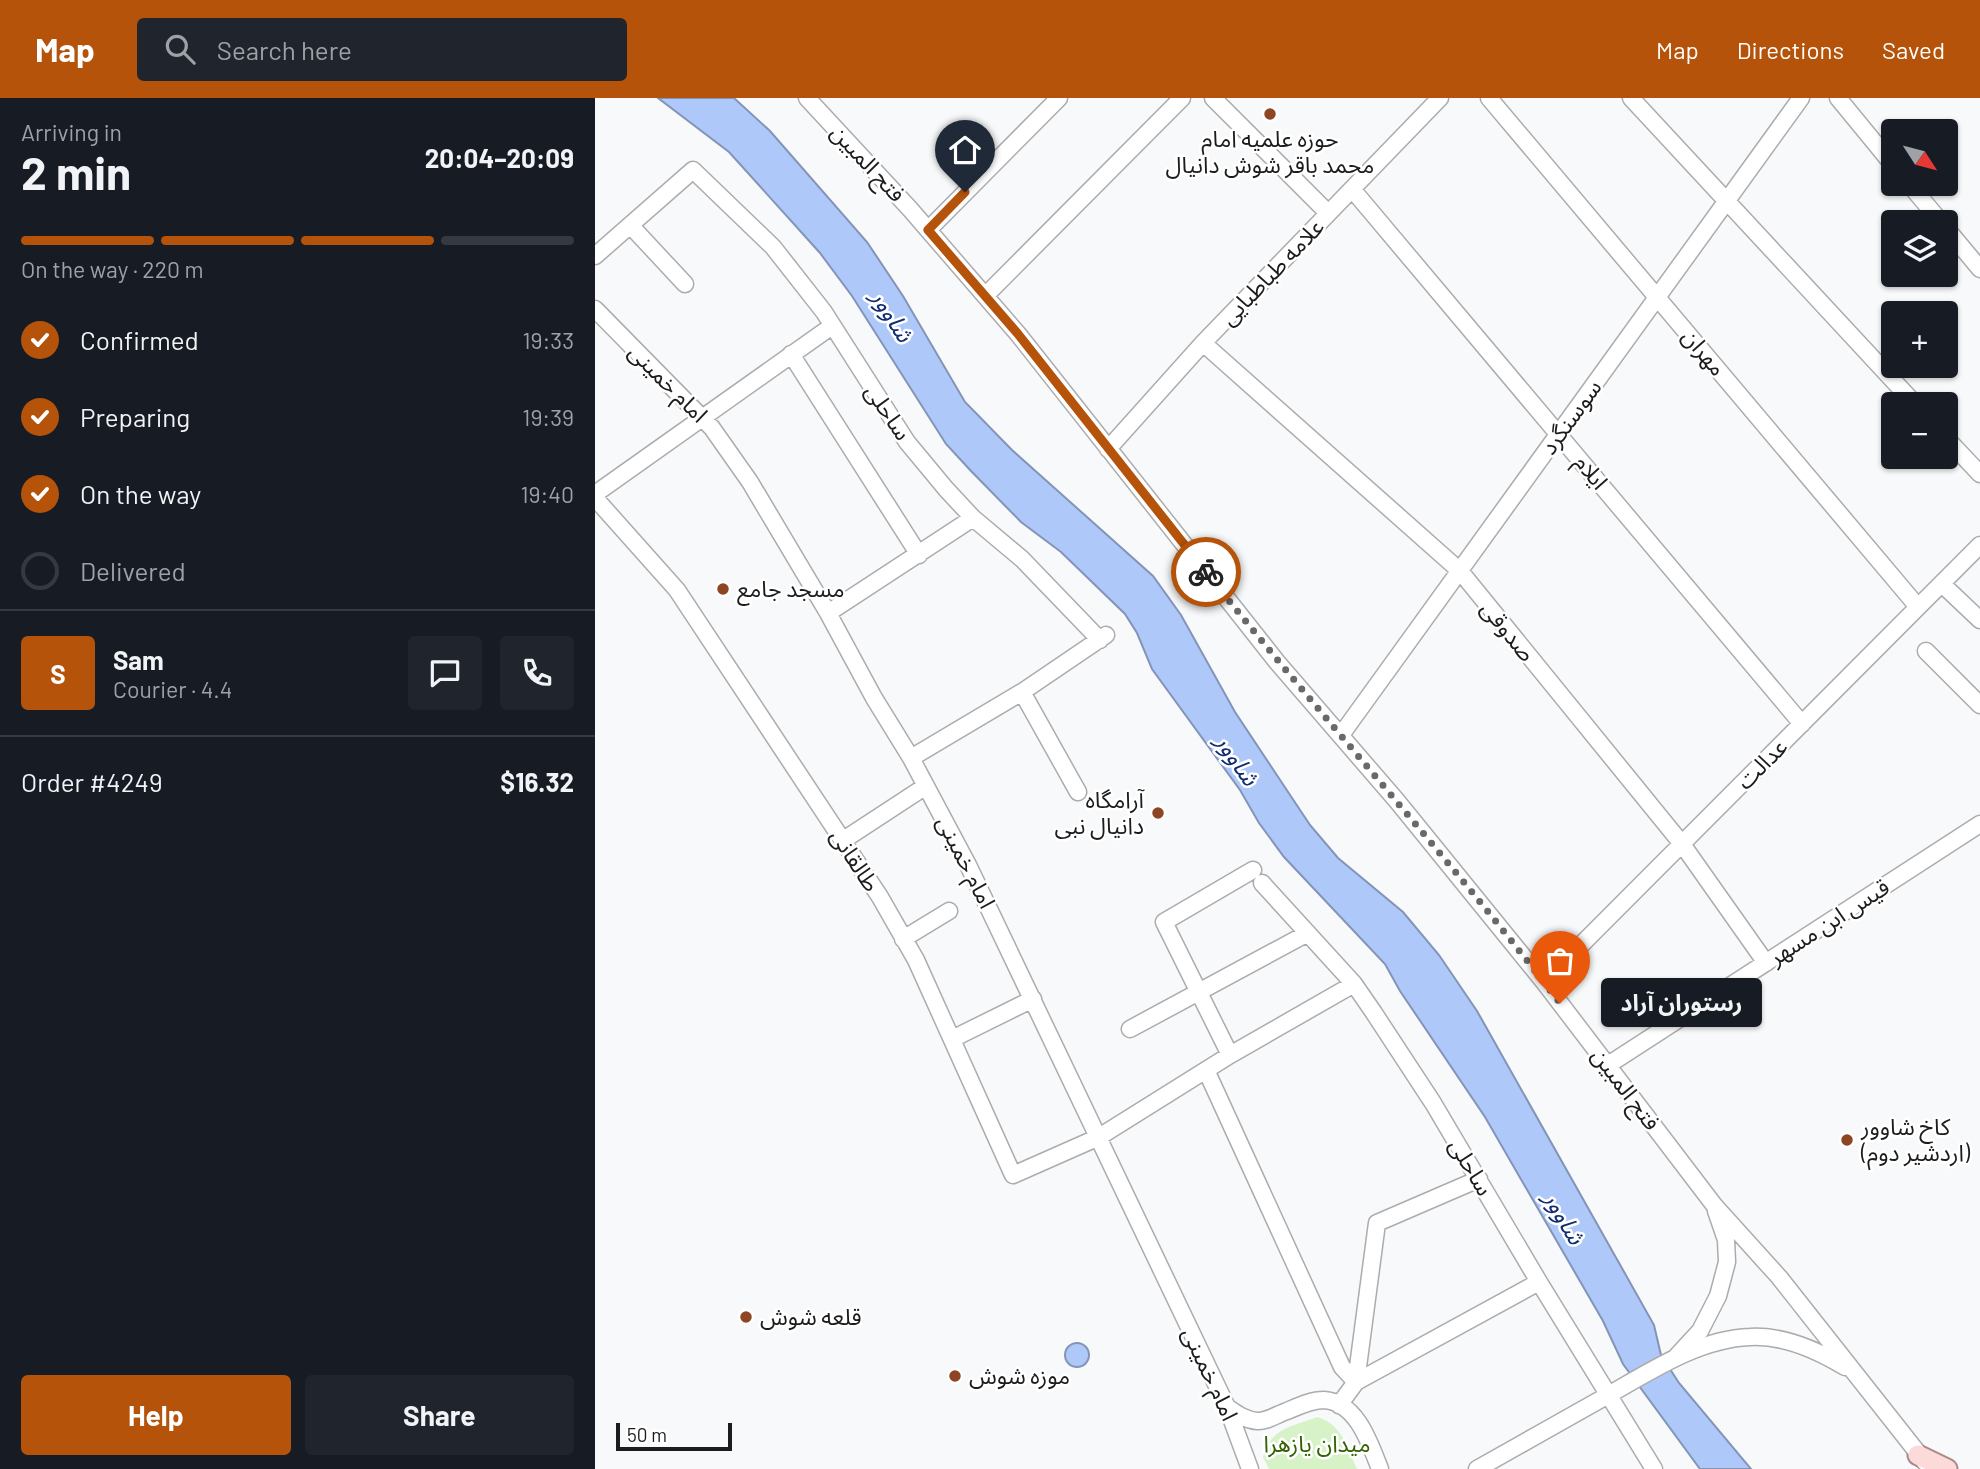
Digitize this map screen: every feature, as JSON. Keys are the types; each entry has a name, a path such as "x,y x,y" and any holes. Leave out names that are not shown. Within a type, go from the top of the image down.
{"main road":[{"path":"1925,1462 1947,1469"}],"street":[{"path":"928,230 1059,98"},
{"path":"985,296 1182,98"},
{"path":"1213,98 1328,213"},
{"name":"علامه طباطبایی","path":"1108,449 1203,343 1440,98"},
{"name":"مهران","path":"1489,98 1918,607"},
{"path":"1631,98 1904,392"},
{"name":"سوسنگرد","path":"1341,735 1801,98"},
{"path":"1838,98 1881,150"},
{"name":"فتح المبین","path":"813,100 985,296 1277,662 1397,801 1544,982 1714,1205 1779,1276 1925,1462"},
{"name":"ساحلی","path":"630,225 693,170 773,247 832,326 907,442 973,518 1023,559 1104,637 1023,692"},
{"name":"ایلام","path":"1352,189 1802,724"},
{"path":"1919,196 1931,210"},
{"path":"595,256 630,225 685,284"},
{"path":"1958,242 1980,269"},
{"name":"امام خمینی","path":"595,309 712,428 750,482 911,758 968,865 1099,1137 1227,1408 1248,1463"},
{"path":"595,496 701,417 832,326"},
{"name":"صدوقی","path":"1203,343 1460,570 1682,844 1766,963"},
{"path":"791,354 919,555"},
{"path":"1958,451 1980,474"},
{"name":"طالقانی","path":"595,496 677,590 904,939 1013,1175 1099,1137"},
{"path":"828,613 973,518"},
{"name":"عدالت","path":"1544,982 1980,545"},
{"path":"1942,584 1980,620"},
{"path":"1926,651 1980,705"},
{"path":"911,758 1023,692 1078,792"},
{"path":"842,841 926,786"},
{"name":"قیس ابن مسهر","path":"1608,1065 1980,824"},
{"name":"ساحلی","path":"1199,992 1164,922 1258,877 1354,985 1433,1103 1539,1282 1614,1392 1654,1469"},
{"path":"904,939 949,911"},
{"path":"1130,1029 1308,933"},
{"path":"1099,1137 1230,1055 1354,985"},
{"path":"1199,992 1230,1055"},
{"path":"952,1039 1033,999"},
{"path":"1206,1070 1342,1367 1356,1381"},
{"path":"1356,1381 1377,1223 1479,1179"},
{"path":"1675,1358 1700,1331 1718,1296 1727,1262 1726,1240 1714,1205"},
{"path":"1339,1405 1356,1381 1539,1282"},
{"path":"1477,1469 1675,1358 1716,1344 1749,1337 1778,1339 1825,1355 1853,1372"},
{"path":"1227,1408 1245,1418 1260,1422 1308,1402 1326,1400 1339,1405 1352,1415 1366,1435 1380,1469"},
{"path":"1248,1463 1260,1422"}],"green space":[{"name":"میدان یازهرا","path":"1317,1417 1338,1431 1357,1469 1269,1469 1263,1457 1271,1440 1291,1426"}],"water":[{"name":"شاوور","path":"658,98 734,98 770,131 867,242 903,296 965,402 1012,450 1153,576 1181,615 1235,712 1310,825 1338,858 1403,912 1439,955 1477,1011 1654,1325 1661,1355 1679,1383 1751,1469 1700,1469 1623,1364 1603,1321 1485,1117 1400,991 1385,964 1284,857 1259,823 1240,790 1152,669 1137,633 1125,614 1061,552 1021,522 946,444 852,296 820,253 729,152"},
{"path":"1077,1343 1088,1350 1089,1355 1082,1366 1077,1367 1066,1360 1065,1355 1072,1344"}],"way so far":[{"path":"1206,572 1277,662 1397,801 1560,1003"}],"place":[{"name":"حوزه علمیه امام محمد باقر شوش دانیال","path":"1270,114"},
{"name":"مسجد جامع","path":"723,589"},
{"name":"آرامگاه دانیال نبی","path":"1158,813"},
{"name":"رستوران آراد","path":"1560,1003"},
{"name":"کاخ شاوور (اردشیر دوم)","path":"1847,1140"},
{"name":"قلعه شوش","path":"746,1317"},
{"name":"موزه شوش","path":"955,1376"}],"route":[{"path":"965,192 928,230 1018,334 1206,572"}]}
